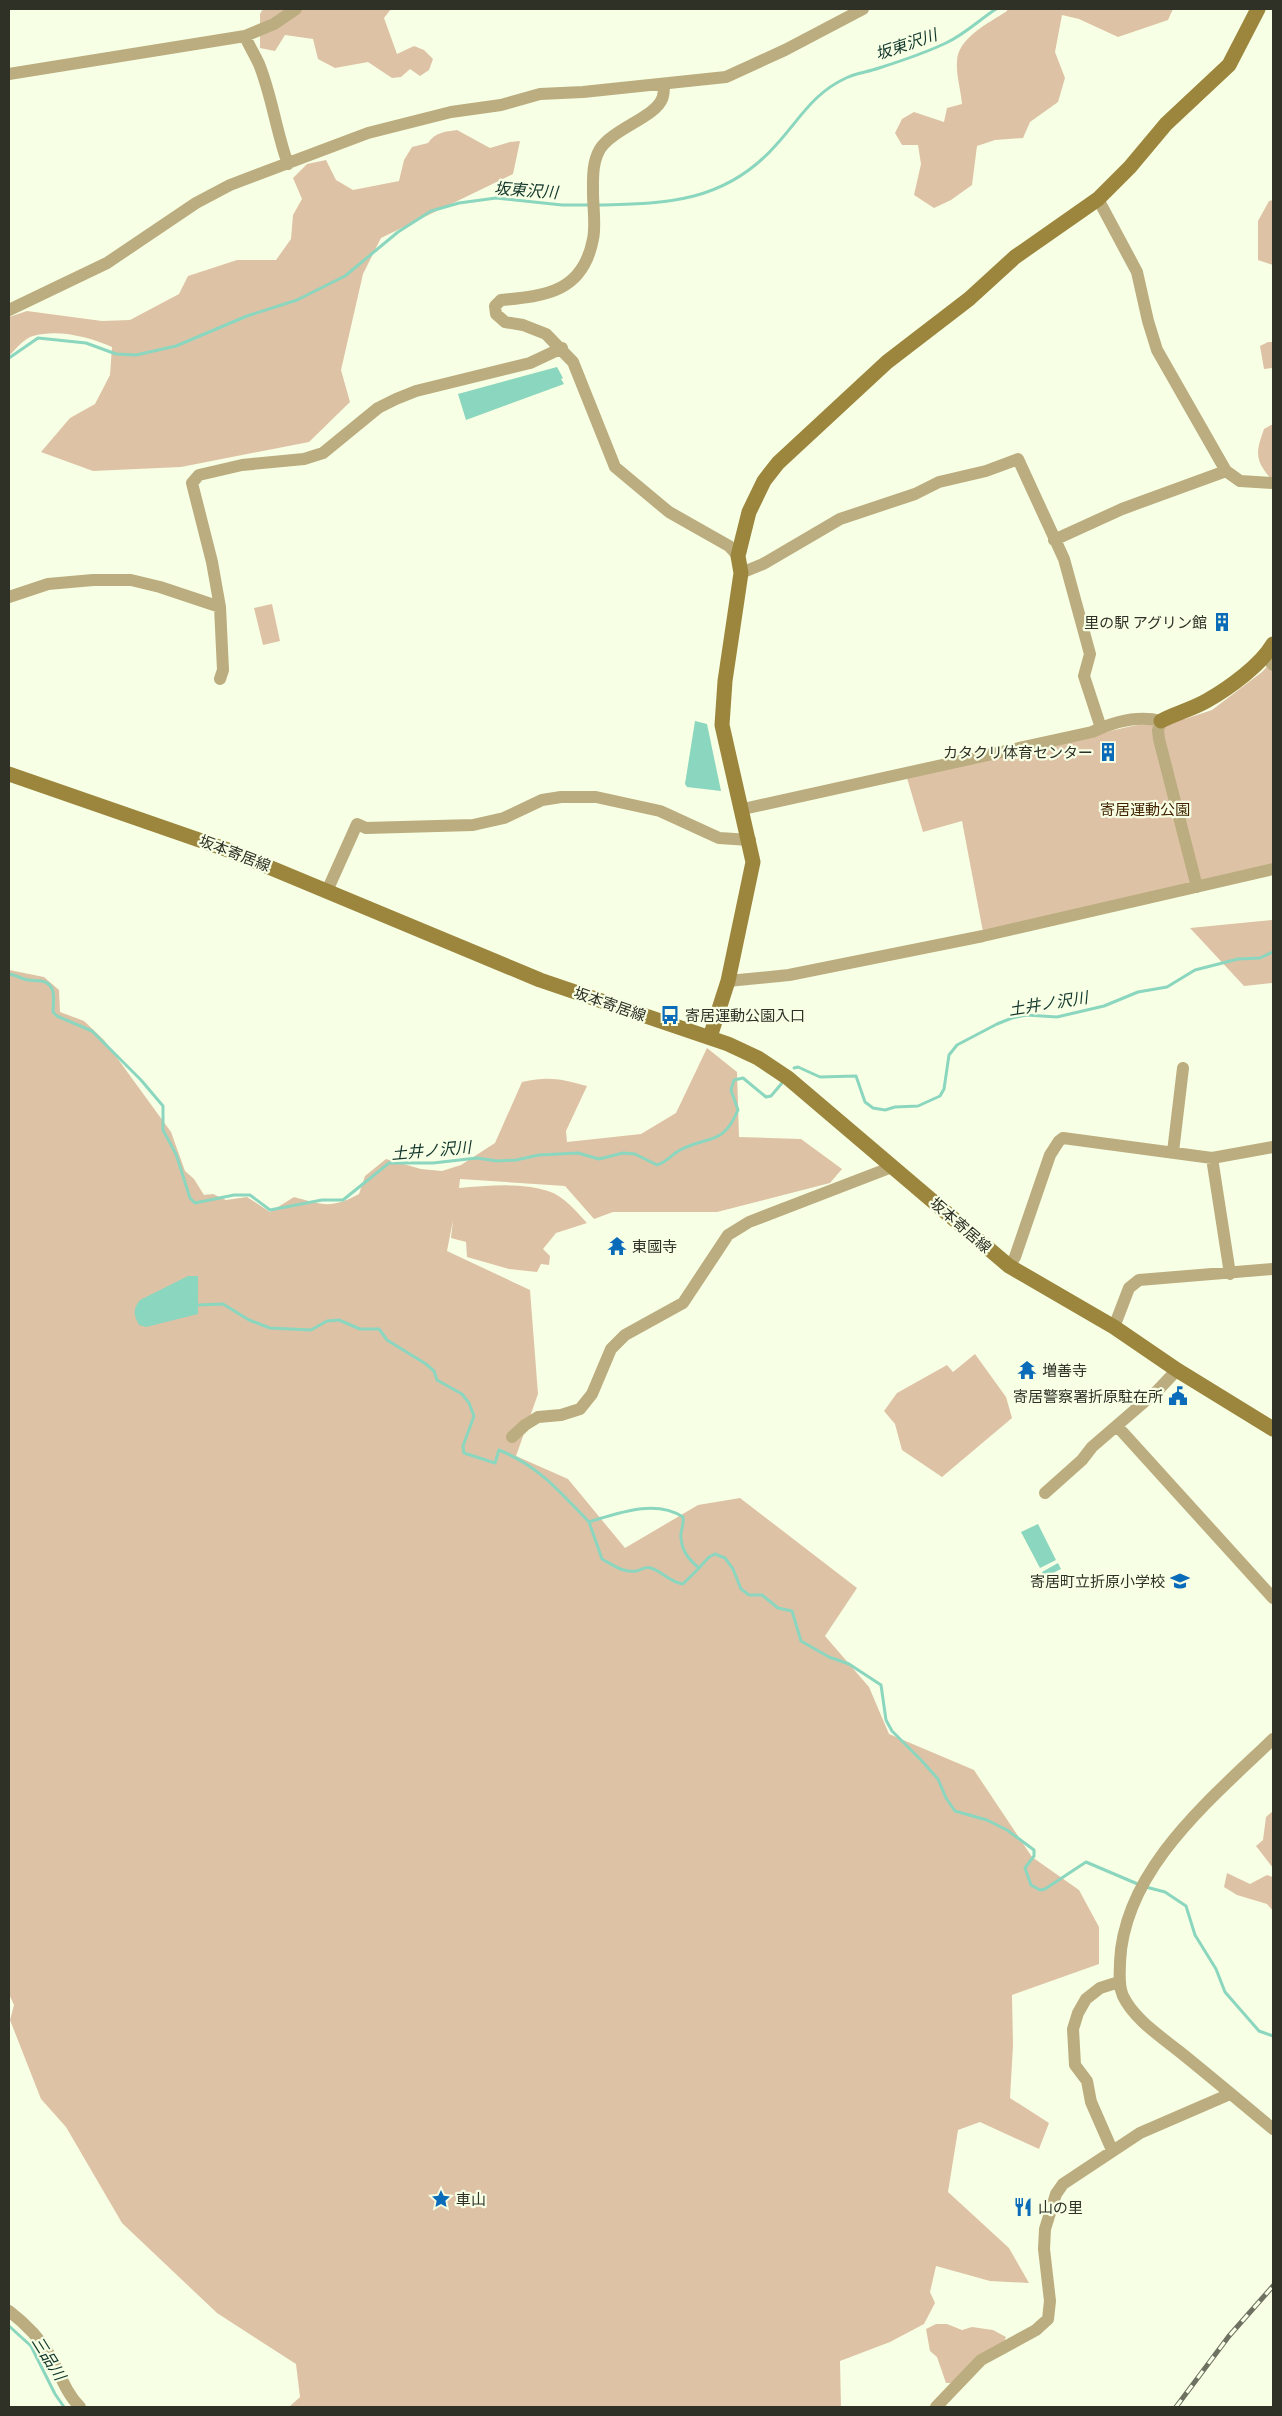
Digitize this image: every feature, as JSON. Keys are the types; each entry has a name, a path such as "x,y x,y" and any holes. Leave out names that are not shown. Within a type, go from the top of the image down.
{"main road":[{"path":"710,1038 728,981 750,885 753,862 743,809 722,725 725,681 741,573 738,556 749,512 764,481 778,462 887,362 969,299 1015,257 1098,199 1130,167 1166,124 1229,65 1258,9"},
{"path":"1161,721 1207,701 1271,655"},
{"name":"坂本寄居線","path":"9,774 228,850 540,980 745,1051 768,1064 1009,1266 1056,1295 1114,1326 1178,1370 1273,1429"}],"street":[{"path":"9,74 245,36 274,24 296,9"},
{"path":"9,310 107,263 196,203 222,189 368,133 451,112 501,105 540,94 726,77 785,50 863,9"},
{"path":"245,36 259,65 279,139 288,164"},
{"path":"664,84 662,100 655,109 611,137 600,149 594,164 593,238 582,267 570,282 556,292 537,297 501,300 496,306 496,314 505,322 523,325 546,334 574,362 615,467 669,512 729,546 738,556"},
{"path":"1098,199 1137,272 1157,350 1226,471 1240,481 1273,484"},
{"path":"220,680 223,670 220,607 212,562 192,483 199,475 242,465 304,459 323,453 378,408 416,390 530,363 562,348"},
{"path":"741,573 763,564 840,519 914,494 939,482 986,471 1018,459 1064,559 1090,654 1084,676 1101,728"},
{"path":"1054,540 1122,509 1226,471"},
{"path":"9,597 48,584 93,580 132,580 160,587 220,607"},
{"path":"743,809 1092,732 1130,720 1151,718 1161,721 1158,730 1159,739 1197,887"},
{"path":"327,891 357,824 366,828 473,825 504,818 542,800 561,797 596,797 626,803 660,811 719,838 750,840"},
{"path":"728,981 789,976 983,936 1273,868"},
{"path":"1172,1152 1183,1068"},
{"path":"1009,1266 1015,1258 1050,1155 1063,1138 1212,1158 1273,1147"},
{"path":"1212,1158 1230,1274"},
{"path":"512,1437 538,1417 561,1415 580,1409 592,1394 611,1349 625,1335 683,1303 728,1235 749,1222 892,1167"},
{"path":"1114,1326 1129,1288 1140,1280 1273,1269"},
{"path":"1045,1493 1082,1460 1092,1447 1178,1370"},
{"path":"1117,1426 1273,1598"},
{"path":"1273,1739 1193,1816 1157,1864 1137,1895 1128,1916 1121,1948 1119,1982 1123,1996 1140,2019 1273,2129"},
{"path":"1112,2150 1091,2102 1086,2081 1075,2065 1073,2029 1078,2013 1086,1999 1100,1988 1119,1982"},
{"path":"936,2407 981,2360 1036,2330 1048,2319 1050,2301 1044,2239 1051,2206 1056,2194 1064,2184 1112,2150 1164,2121 1230,2094"},
{"path":"9,2311 32,2331 43,2344 65,2388 80,2407"}],"green space":[{"path":"263,9 391,9 384,18 397,54 414,46 424,50 433,59 429,70 420,76 410,69 401,77 392,78 368,62 335,68 318,59 313,39 285,35 275,51 260,48 260,14"},
{"path":"1007,9 1173,9 1168,20 1118,37 1079,19 1062,15 1055,52 1065,78 1058,102 1030,122 1023,138 995,140 977,146 972,185 951,200 934,208 914,195 921,164 918,145 902,145 895,133 902,119 914,112 944,122 947,108 962,104 957,72 958,53 968,38 1007,11"},
{"path":"457,130 490,148 520,141 513,174 381,238 363,274 341,370 350,402 309,442 181,467 93,471 41,452 70,418 95,404 110,375 112,347 73,335 53,333 26,339 9,356 9,317 27,311 102,321 130,320 179,294 188,276 237,260 276,260 291,239 293,215 302,199 293,178 307,164 326,160 336,180 353,190 399,181 404,160 412,147 428,143 441,133"},
{"path":"1273,200 1273,265 1258,260 1258,221 1269,201"},
{"path":"1273,342 1273,368 1264,369 1260,346"},
{"path":"1273,424 1273,481 1260,462 1258,451 1264,429"},
{"path":"272,604 280,641 263,645 254,608"},
{"name":"寄居運動公園","path":"1273,660 1273,866 983,932 962,821 923,832 907,778 1132,726 1185,719 1212,710 1262,672"},
{"path":"1273,920 1273,983 1244,986 1190,928"},
{"path":"9,970 44,977 59,990 60,1012 84,1021 104,1040 171,1132 185,1171 194,1179 204,1195 213,1194 226,1200 247,1197 270,1212 294,1197 320,1204 334,1204 349,1199 359,1194 365,1176 386,1159 421,1169 442,1171 461,1165 495,1143 522,1082 555,1079 587,1086 566,1131 567,1142 641,1134 676,1113 707,1048 737,1072 739,1137 801,1139 842,1169 830,1183 717,1212 613,1212 594,1219 565,1186 460,1179 459,1188 526,1186 554,1193 574,1209 587,1223 556,1233 543,1249 550,1256 549,1265 541,1264 537,1272 509,1269 467,1257 466,1242 451,1238 453,1220 447,1251 530,1290 538,1394 516,1456 568,1479 625,1548 698,1505 740,1498 857,1588 825,1636 869,1687 889,1734 974,1770 1032,1857 1079,1890 1099,1927 1099,1964 1012,1995 1013,2045 1010,2098 1049,2123 1039,2149 980,2122 958,2130 948,2192 1009,2248 1029,2283 990,2281 936,2266 930,2292 935,2303 924,2324 890,2342 840,2361 841,2407 289,2407 300,2397 296,2364 217,2313 122,2223 66,2127 41,2099 10,2020 14,2005 9,1994"},
{"path":"975,1354 1006,1397 1012,1418 942,1477 902,1450 895,1424 884,1411 897,1393 947,1365 953,1372"},
{"path":"1273,1811 1273,1868 1256,1846 1263,1840 1266,1817"},
{"path":"1227,1873 1250,1884 1267,1875 1273,1877 1273,1911 1267,1904 1237,1895 1224,1887"},
{"path":"936,2324 947,2324 962,2330 972,2327 993,2330 1006,2337 1003,2344 952,2383 946,2383 937,2357 930,2351 926,2329"}],"water":[{"path":"557,367 564,384 466,420 458,394"},
{"path":"695,721 707,724 721,791 687,787 685,784"},
{"path":"188,1276 198,1276 198,1314 146,1327 139,1325 135,1312 140,1300"},
{"path":"1038,1524 1056,1560 1040,1568 1021,1532"},
{"path":"1058,1563 1061,1569 1045,1577 1042,1572"}],"waterway":[{"name":"坂東沢川","path":"596,205 671,201 716,189 737,178 757,164 776,145 815,99 834,84 850,76 904,60 946,43 996,9"},
{"name":"坂東沢川","path":"9,358 38,338 86,343 116,354 136,355 176,346 247,316 297,300 345,276 398,232 431,211 459,203 496,198 562,205 590,205"},
{"name":"土井ノ沢川","path":"794,1068 798,1067 820,1077 856,1076 865,1102 873,1108 885,1110 895,1107 918,1106 940,1096 944,1089 949,1055 957,1045 997,1024 1026,1015 1057,1017 1104,1006 1138,992 1167,987 1195,970 1238,959 1260,958 1273,952"},
{"name":"土井ノ沢川","path":"9,974 49,984 54,995 53,1012 57,1016 92,1031 141,1080 163,1106 163,1130 176,1154 190,1198 195,1203 234,1195 250,1195 270,1210 322,1200 343,1200 389,1163 433,1163 477,1158 497,1161 516,1160 539,1155 578,1153 599,1159 623,1153 635,1154 657,1165 663,1163 680,1150 721,1135 727,1129 738,1110 731,1090 734,1080 743,1078 766,1097 771,1096 782,1083"},
{"path":"199,1305 223,1304 249,1320 270,1328 311,1330 327,1321 339,1320 360,1329 379,1329 387,1340 426,1364 434,1371 437,1380 462,1394 469,1403 474,1416 463,1446 464,1453 495,1463 499,1450 526,1464 548,1481 589,1522 637,1509 649,1508 661,1509 683,1517 681,1533 683,1549 691,1561 699,1568 709,1557 715,1554 725,1558 733,1569 741,1589 749,1595 762,1595 778,1608 792,1611 801,1641 829,1657 849,1664 881,1685 886,1720 892,1731 938,1779 946,1798 955,1811 987,1820 1007,1830 1034,1850 1034,1856 1025,1868 1031,1885 1040,1890 1045,1889 1086,1862 1140,1885"},
{"path":"589,1522 602,1559 618,1568 627,1571 638,1571 647,1567 683,1584 699,1568"},
{"path":"1146,1887 1165,1892 1186,1906 1195,1935 1216,1969 1225,1992 1259,2031 1273,2036"},
{"name":"三品川","path":"9,2326 31,2346 55,2394 64,2407"}],"railway":[{"path":"1176,2407 1229,2336 1273,2286"}],"place":[{"name":"里の駅 アグリン館","path":"1222,622"},
{"name":"カタクリ体育センター","path":"1108,752"},
{"name":"寄居運動公園入口","path":"670,1015"},
{"name":"東國寺","path":"617,1246"},
{"name":"増善寺","path":"1027,1370"},
{"name":"寄居警察署折原駐在所","path":"1178,1396"},
{"name":"寄居町立折原小学校","path":"1180,1581"},
{"name":"車山","path":"441,2199"},
{"name":"山の里","path":"1023,2207"}]}
